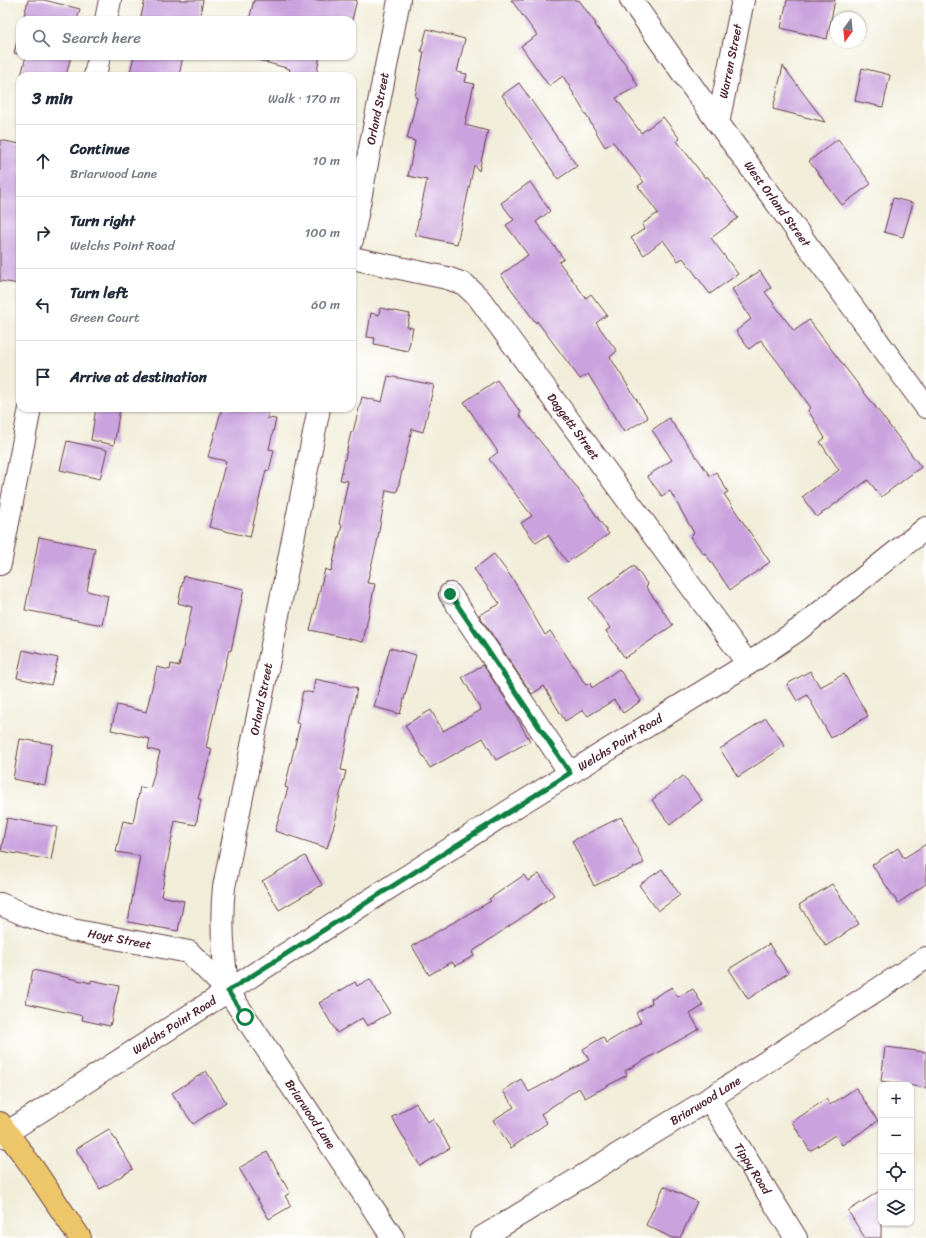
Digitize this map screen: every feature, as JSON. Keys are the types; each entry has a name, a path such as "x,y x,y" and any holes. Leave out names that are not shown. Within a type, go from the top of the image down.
{"main road":[{"path":"2,1131 34,1168 80,1238"}],"street":[{"path":"107,16 110,0"},
{"name":"Orland Street","path":"356,220 399,0"},
{"name":"West Orland Street","path":"631,0 718,123 926,407"},
{"name":"Warren Street","path":"718,123 743,0"},
{"path":"96,72 98,60"},
{"name":"Daggett Street","path":"356,259 447,278 464,284 479,298 748,664"},
{"path":"0,564 29,412"},
{"name":"Orland Street","path":"228,991 222,934 224,888 318,412"},
{"name":"Welchs Point Road","path":"2,1131 228,991 570,773 748,664 803,625 926,528"},
{"path":"450,594 570,773"},
{"name":"Hoyt Street","path":"0,904 26,915 72,930 190,952 228,991"},
{"name":"Briarwood Lane","path":"481,1238 709,1099 926,958"},
{"name":"Briarwood Lane","path":"228,991 393,1238"},
{"name":"Tippy Road","path":"709,1099 796,1238"}],"building":[{"path":"28,0 44,0 80,9 78,16 24,16"},
{"path":"145,0 203,0 200,16 141,16"},
{"path":"254,0 357,0 353,16 250,16"},
{"path":"511,0 579,0 596,24 595,25 626,65 638,86 616,98 641,133 663,117 680,139 677,141 705,178 707,176 738,218 711,238 738,274 710,294 683,258 678,261 663,240 644,255 631,238 644,229 642,224 658,213 638,186 644,182 613,142 605,147 563,76 549,86 521,46 537,35"},
{"path":"787,0 835,0 833,12 830,12 830,24 827,39 781,28"},
{"path":"427,29 465,39 457,72 467,74 465,82 474,84 465,125 488,131 479,171 474,165 457,244 415,235 427,180 408,176 415,141 407,139 417,98 415,97 424,52 421,51"},
{"path":"25,60 70,60 67,72 22,72"},
{"path":"133,60 182,60 180,72 130,72"},
{"path":"257,60 319,60 317,72 289,72 290,69"},
{"path":"783,66 825,122 773,109"},
{"path":"862,68 890,75 883,107 855,101"},
{"path":"519,83 577,166 558,179 502,95"},
{"path":"838,139 871,184 842,205 809,161"},
{"path":"0,140 16,143 16,283 0,281"},
{"path":"530,182 550,211 536,222 564,259 559,262 586,298 591,294 607,315 596,323 617,351 610,357 648,418 624,432 588,374 580,379 501,275 528,255 506,225 514,220 501,203"},
{"path":"893,198 913,203 903,237 884,232"},
{"path":"760,271 771,288 765,292 794,331 809,320 921,467 881,497 868,480 817,517 802,497 839,470 820,442 825,438 808,410 811,408 793,382 761,340 749,349 736,331 751,319 732,289"},
{"path":"380,308 410,314 407,327 413,328 408,351 374,344 375,338 367,337 371,313 379,315"},
{"path":"388,376 434,385 423,432 412,429 397,492 386,490 377,543 367,583 375,584 363,642 310,630 325,569 331,571 342,525 339,524 348,481 340,480 351,432 353,432 362,397 382,402"},
{"path":"497,380 521,413 519,415 575,485 609,534 567,562 548,535 536,543 521,523 532,516 489,459 498,452 464,402"},
{"path":"95,412 119,412 114,445 91,440"},
{"path":"221,412 268,412 267,418 276,419 269,449 274,450 269,471 266,470 250,537 209,527 226,461 208,457"},
{"path":"669,418 710,476 716,472 728,492 724,494 770,562 730,590 705,553 704,554 690,537 694,533 670,491 662,496 647,476 672,460 652,430"},
{"path":"67,441 107,450 100,479 60,470"},
{"path":"39,537 95,548 87,591 108,596 102,625 25,610"},
{"path":"494,554 514,581 545,635 550,631 586,685 590,683 592,688 619,669 641,701 623,713 614,700 588,716 583,710 565,721 544,686 532,694 479,615 500,604 474,569"},
{"path":"634,566 648,585 646,587 673,625 625,658 606,631 610,628 589,598"},
{"path":"184,576 244,589 231,651 229,650 206,747 212,749 198,799 201,799 196,825 175,821 161,896 184,901 178,931 128,922 140,856 116,852 123,821 133,823 140,787 150,789 160,752 148,749 150,739 111,730 117,705 146,712 157,667 170,670 171,664 179,666 192,607 178,603"},
{"path":"390,648 416,655 400,714 374,707"},
{"path":"23,650 58,658 51,685 17,678"},
{"path":"483,665 511,707 530,741 496,760 483,738 430,768 405,725 431,710 443,731 481,710 462,677"},
{"path":"810,671 820,687 844,674 868,716 831,738 807,695 797,701 787,684"},
{"path":"315,679 357,688 341,770 346,771 335,815 337,815 327,848 275,831 288,788 285,787 300,724 296,723 303,691 313,693"},
{"path":"766,718 785,746 738,777 720,749"},
{"path":"20,739 52,744 45,785 13,779"},
{"path":"683,776 702,800 670,825 652,800"},
{"path":"621,817 644,863 594,886 572,841"},
{"path":"7,818 57,827 51,860 1,851"},
{"path":"926,844 926,884 898,903 872,865 898,848 904,858"},
{"path":"305,856 322,885 279,910 262,881"},
{"path":"662,869 680,895 658,911 639,885"},
{"path":"539,874 554,895 472,952 474,956 455,966 452,962 429,975 412,946 491,901 489,899 524,875 528,881"},
{"path":"832,884 859,924 826,946 799,905"},
{"path":"769,944 788,973 748,999 729,969"},
{"path":"33,970 91,983 91,980 119,986 110,1026 82,1020 83,1016 26,1003"},
{"path":"370,979 390,1013 367,1026 362,1018 337,1033 319,1003 355,982 357,986"},
{"path":"672,987 678,997 693,989 703,1006 690,1014 699,1029 625,1071 627,1075 585,1098 579,1088 541,1114 547,1123 511,1148 493,1120 514,1107 503,1091 521,1079 529,1092 589,1060 583,1049 603,1037 606,1043 641,1022 636,1013 652,1003 651,999"},
{"path":"885,1047 926,1052 926,1088 914,1086 914,1082 881,1081"},
{"path":"206,1071 226,1102 193,1124 172,1093"},
{"path":"856,1088 878,1121 842,1145 835,1135 810,1151 792,1122 826,1099 830,1105"},
{"path":"416,1103 427,1122 433,1119 450,1148 420,1166 392,1117"},
{"path":"109,1129 133,1169 100,1189 76,1149"},
{"path":"267,1152 290,1193 285,1196 291,1206 269,1219 239,1168"},
{"path":"664,1186 697,1202 680,1238 672,1238 646,1225"},
{"path":"878,1192 878,1226 881,1226 881,1238 865,1238 848,1211"}],"route":[{"path":"245,1017 228,991 570,773 450,594"}]}
